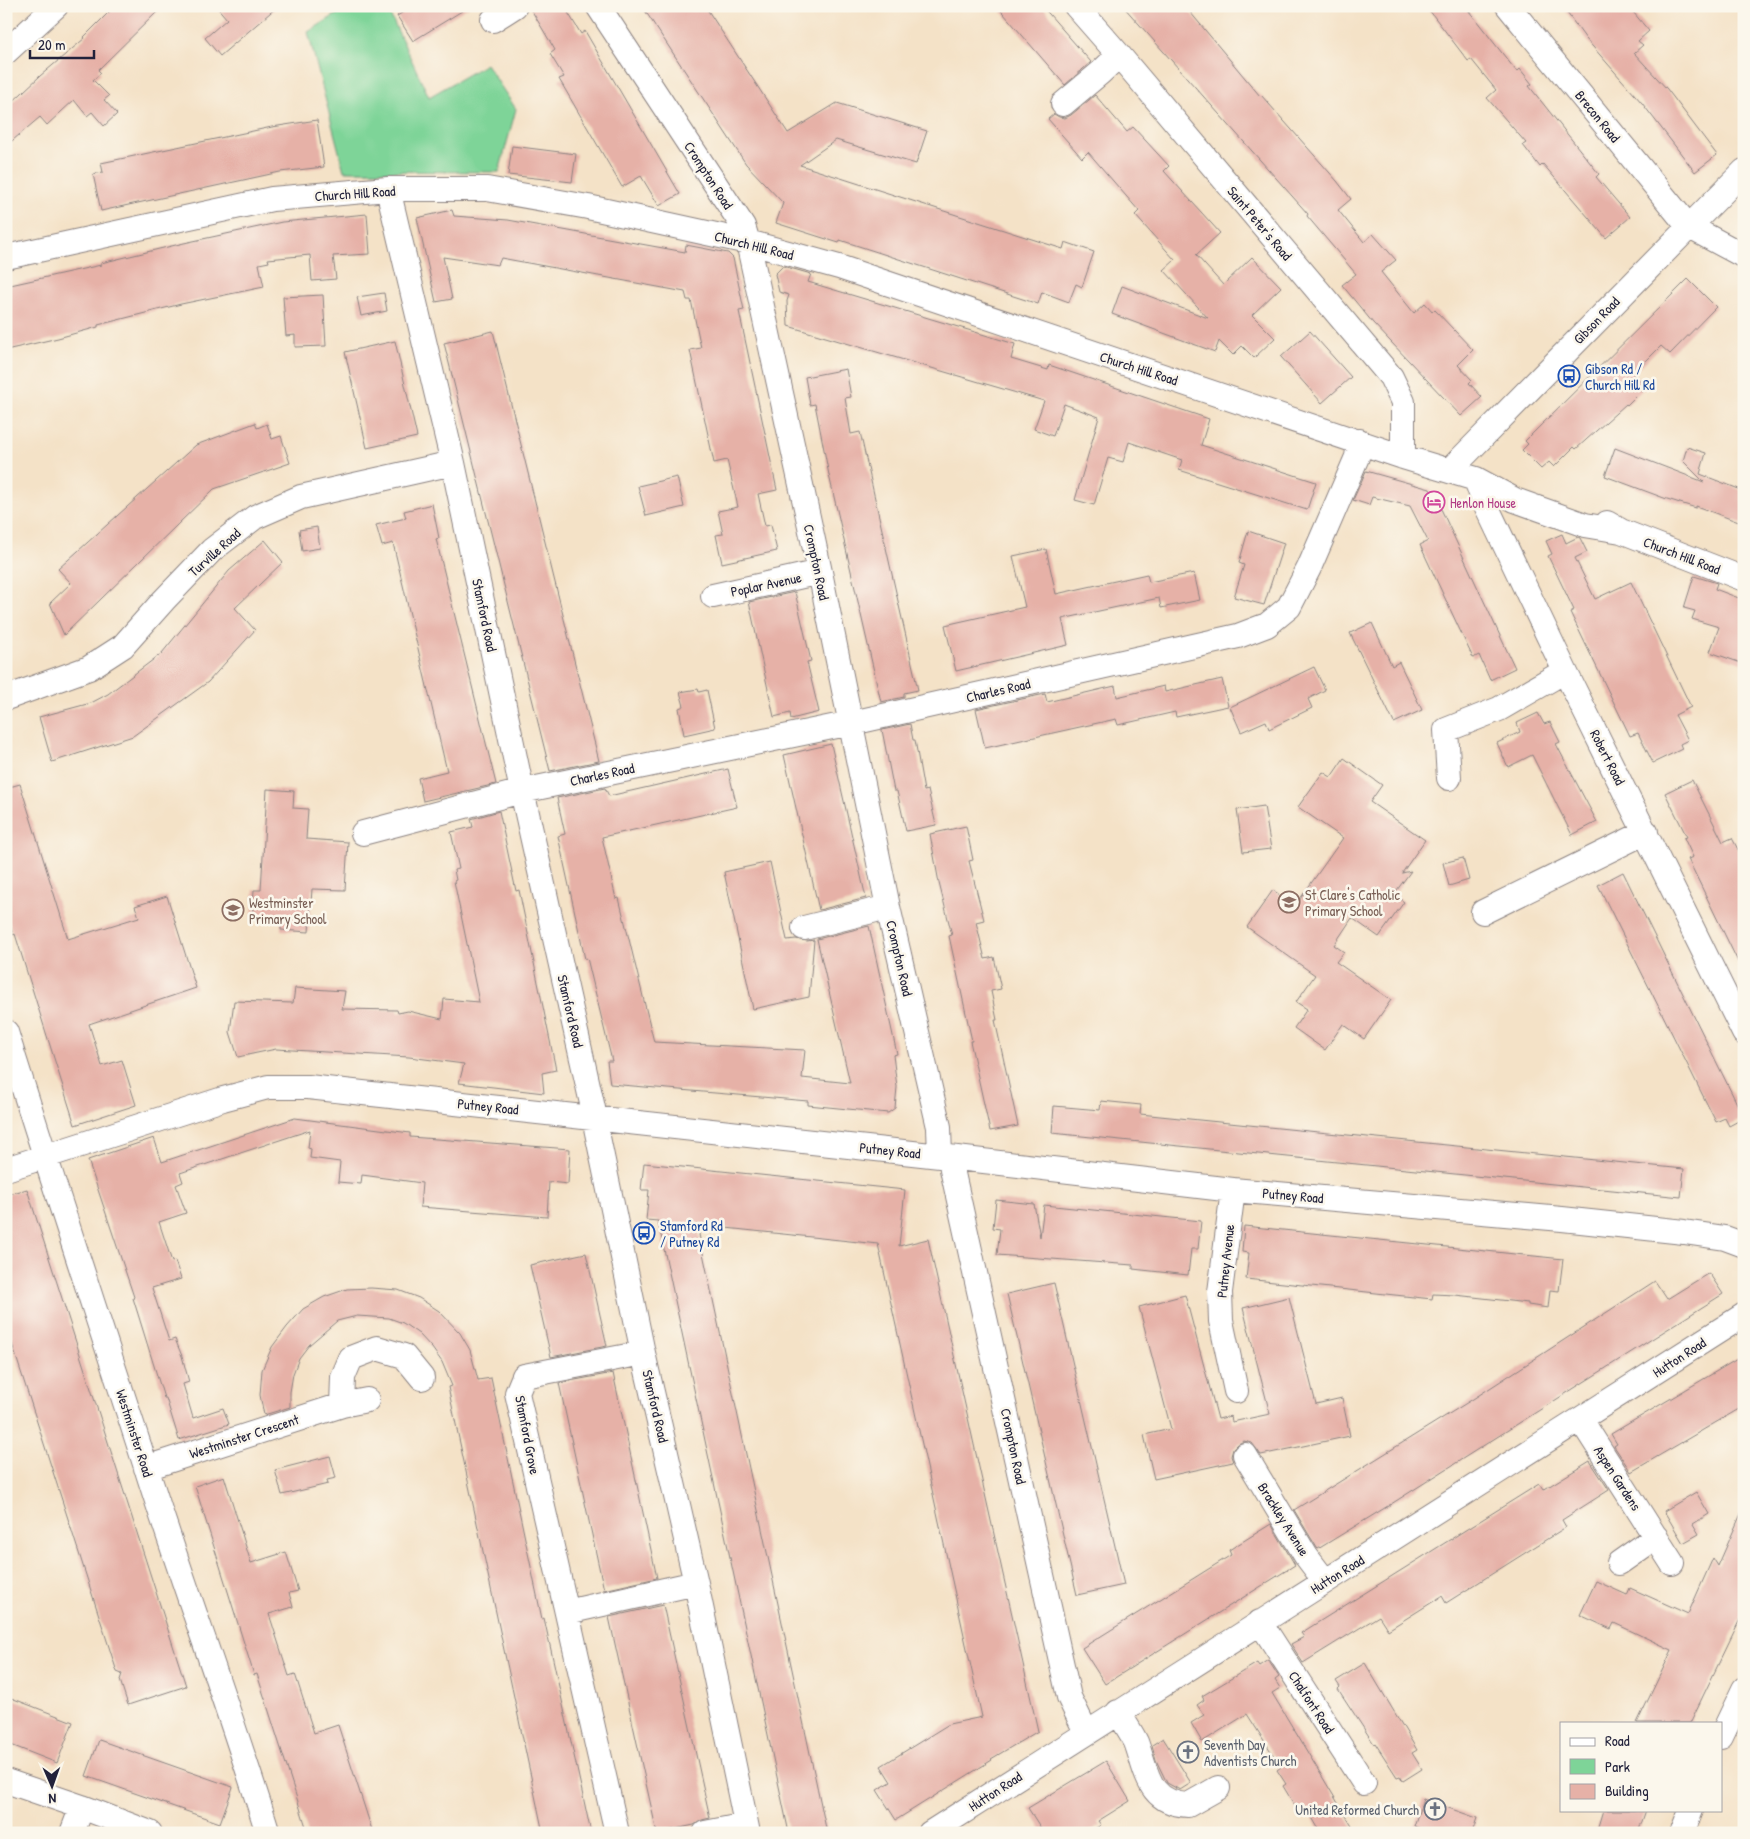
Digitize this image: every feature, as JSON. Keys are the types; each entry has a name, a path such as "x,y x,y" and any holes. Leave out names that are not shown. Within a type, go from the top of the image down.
{"street":[{"path":"6,52 56,6"},
{"path":"493,20 515,6"},
{"name":"Crompton Road","path":"598,6 743,226 748,242 820,572 888,907 945,1156 952,1169 1069,1697 1086,1732"},
{"name":"Saint Peter's Road","path":"1076,6 1391,377 1403,402 1403,457"},
{"name":"Brecon Road","path":"1508,6 1688,226"},
{"path":"1063,104 1119,55"},
{"name":"Gibson Road","path":"1450,470 1744,171"},
{"name":"Church Hill Road","path":"6,257 272,199 388,189 487,189 588,207 748,242 839,267 1403,457 1476,479 1520,486 1588,511 1621,531 1744,579"},
{"name":"Stamford Road","path":"388,189 453,463 522,791 593,1108 643,1353 696,1583 747,1829"},
{"path":"1688,226 1744,256"},
{"name":"Charles Road","path":"363,833 522,791 851,723 1238,636 1267,625 1289,607 1309,568 1357,457 1359,441"},
{"name":"Turville Road","path":"6,698 89,668 123,646 212,550 254,517 301,497 453,463"},
{"name":"Robert Road","path":"1476,479 1482,497 1565,671 1744,1033"},
{"name":"Poplar Avenue","path":"713,596 820,572"},
{"path":"1449,778 1446,730 1499,709 1565,671"},
{"path":"1483,912 1646,832"},
{"path":"804,928 888,907"},
{"name":"Westminster Road","path":"6,1032 146,1468 235,1727 268,1833"},
{"name":"Putney Road","path":"6,1169 223,1099 268,1087 308,1087 945,1156 1233,1190 1562,1219 1674,1231 1725,1238 1744,1245"},
{"name":"Putney Avenue","path":"1233,1190 1220,1292 1221,1321 1236,1391"},
{"name":"Hutton Road","path":"930,1833 1744,1315"},
{"path":"342,1405 343,1377 351,1358 376,1348 404,1356 422,1378"},
{"name":"Stamford Grove","path":"617,1833 517,1393 524,1376 643,1353"},
{"name":"Westminster Crescent","path":"146,1468 342,1405 367,1400"},
{"name":"Aspen Gardens","path":"1581,1420 1672,1563"},
{"name":"Brackley Avenue","path":"1245,1455 1306,1556 1325,1581"},
{"path":"1619,1563 1656,1537"},
{"path":"567,1612 696,1583"},
{"name":"Chalfont Road","path":"1260,1622 1364,1783"},
{"path":"1722,1735 1744,1689"},
{"path":"1118,1712 1135,1740 1144,1772 1159,1796 1165,1800 1188,1805 1218,1788"},
{"path":"6,1781 150,1833"},
{"path":"72,1833 82,1807"},
{"path":"1682,1833 1690,1812"},
{"path":"705,1833 747,1829"}],"green space":[{"path":"350,6 386,6 429,97 486,64 516,109 499,172 344,171 308,32"}],"building":[{"path":"115,6 163,6 98,70 101,73 93,80 109,96 104,100 117,114 104,126 92,112 87,116 74,100 47,125 40,117 6,146 6,108 85,38"},
{"path":"216,6 278,6 220,56 205,38 227,19"},
{"path":"413,6 470,6 413,41 397,16"},
{"path":"529,6 564,6 581,34 585,31 680,194 659,206 641,176 622,187 559,79 564,77 550,54 555,50"},
{"path":"642,6 705,6 788,133 837,103 927,131 916,164 836,140 800,165 1063,249 1065,242 1094,252 1082,287 1076,284 1069,302 1042,292 1038,304 840,240 839,243 776,223 783,203 746,164"},
{"path":"997,6 1042,6 1091,62 1065,85"},
{"path":"1123,6 1185,6 1260,96 1337,181 1351,199 1338,210 1364,242 1373,234 1396,260 1381,272 1414,313 1425,303 1433,312 1435,310 1473,350 1458,365 1472,380 1469,383 1482,397 1461,416 1373,323 1342,285 1356,274 1307,216 1308,214"},
{"path":"1426,6 1465,6 1517,72 1520,69 1532,84 1529,86 1599,174 1596,177 1630,217 1606,238 1543,164 1540,167 1523,145 1526,143 1487,98 1496,90 1471,59 1468,61"},
{"path":"1562,6 1628,6 1649,31 1638,41 1643,45 1634,53 1667,89 1717,155 1695,172 1642,103 1586,39"},
{"path":"1095,95 1127,132 1133,127 1169,166 1164,171 1220,233 1196,255 1223,285 1252,257 1281,287 1252,315 1275,338 1254,358 1242,346 1233,355 1219,341 1215,352 1112,314 1122,286 1208,318 1164,270 1175,260 1135,215 1139,211 1088,152 1082,158 1048,119 1054,114 1065,118 1071,115"},
{"path":"317,120 324,167 280,172 101,211 93,174 103,172 101,163 272,127"},
{"path":"512,146 576,154 572,182 508,175"},
{"path":"452,210 454,216 508,220 685,252 686,245 728,253 733,258 744,310 739,311 777,490 758,494 765,526 771,525 777,551 722,563 716,535 723,534 718,511 738,507 727,460 714,463 690,350 701,348 691,300 687,300 685,292 501,258 498,265 443,257 452,299 436,302 417,218"},
{"path":"367,214 370,254 333,256 336,279 312,281 310,255 268,259 269,262 259,264 264,287 181,304 98,325 98,327 58,338 6,350 6,286 101,265 101,263 184,243 282,222"},
{"path":"783,266 811,274 808,282 1015,344 1011,359 1048,370 1049,365 1209,419 1201,445 1316,482 1307,510 1179,470 1182,460 1129,442 1123,462 1108,458 1094,505 1075,500 1099,417 1064,404 1053,436 1034,429 1044,401 788,326 787,301 789,295 779,292 775,274"},
{"path":"1688,279 1716,307 1670,354 1661,346 1633,374 1646,386 1627,405 1576,449 1574,447 1554,467 1549,462 1541,469 1522,450 1528,444 1525,441"},
{"path":"384,293 387,311 361,316 357,297"},
{"path":"323,295 326,346 295,347 295,335 286,336 283,297"},
{"path":"493,331 599,761 550,771 444,343"},
{"path":"1310,331 1351,377 1322,403 1281,357"},
{"path":"395,341 417,437 367,448 345,352"},
{"path":"846,369 851,397 845,398 851,434 860,432 918,690 904,693 904,697 881,702 829,475 815,404 810,405 805,377"},
{"path":"255,423 257,428 267,424 272,439 281,436 290,463 214,489 64,635 50,603 71,583 58,569 196,445"},
{"path":"1687,447 1706,453 1700,474 1744,491 1744,524 1696,506 1696,508 1664,498 1605,476 1615,448 1704,482 1683,461"},
{"path":"1366,471 1430,489 1515,668 1490,680 1479,655 1473,658 1420,545 1428,541 1410,506 1372,497 1369,505 1353,500"},
{"path":"677,477 684,507 646,516 638,486"},
{"path":"432,504 439,538 436,539 496,784 423,801 418,778 447,771 393,543 382,546 376,525 406,518 404,511"},
{"path":"317,527 320,548 302,551 299,530"},
{"path":"1248,531 1284,543 1264,605 1234,597 1244,565 1239,563"},
{"path":"1562,534 1566,543 1578,537 1580,538 1587,552 1575,558 1595,599 1631,582 1691,707 1675,715 1688,740 1680,744 1682,749 1653,763 1638,733 1630,736 1570,612 1574,610 1548,556 1552,554 1546,541"},
{"path":"265,540 283,562 235,608 255,630 208,682 133,736 52,762 39,717 91,703 108,694 162,653 229,571"},
{"path":"1046,549 1056,594 1147,574 1149,582 1194,573 1200,600 1161,608 1159,598 1062,619 1068,645 956,671 945,625 1025,607 1013,556"},
{"path":"1694,576 1717,583 1715,589 1744,600 1744,664 1710,652 1719,627 1692,619 1695,611 1684,608"},
{"path":"795,592 811,661 807,662 819,712 791,719 790,713 774,717 749,602"},
{"path":"1372,623 1392,666 1399,662 1422,710 1394,723 1350,633"},
{"path":"1314,667 1325,690 1308,699 1312,708 1269,729 1266,721 1241,732 1230,707"},
{"path":"1222,679 1228,706 1176,717 1175,712 1118,725 1116,719 985,748 976,709 1045,694 1047,702 1115,686 1117,697 1164,686 1165,692"},
{"path":"698,689 699,692 707,690 715,728 684,735 679,708 684,706 680,692"},
{"path":"1538,713 1544,724 1550,722 1560,742 1556,744 1597,822 1572,835 1532,755 1508,767 1497,743 1520,732 1517,723"},
{"path":"910,724 913,740 915,740 924,791 928,790 936,825 906,831 897,791 894,791 882,730"},
{"path":"831,744 866,898 819,910 784,755"},
{"path":"1344,758 1382,785 1370,802 1425,840 1402,873 1411,871 1394,894 1404,902 1379,937 1352,918 1334,945 1344,952 1336,962 1391,1000 1364,1039 1343,1024 1325,1050 1294,1028 1307,1009 1296,1002 1315,975 1247,927 1273,890 1295,906 1343,838 1298,807 1323,772 1331,777"},
{"path":"728,769 737,807 602,837 616,899 619,898 654,1042 805,1050 802,1078 850,1083 817,939 869,926 897,1054 893,1055 897,1087 895,1108 888,1113 808,1105 808,1101 610,1084 607,1061 612,1061 587,958 585,959 558,836 565,834 557,798 605,788 609,796"},
{"path":"1692,780 1723,842 1732,838 1744,861 1744,974 1688,859 1693,857 1684,838 1687,837 1665,793"},
{"path":"20,784 68,939 139,917 135,906 167,896 196,988 89,1024 102,1066 122,1060 136,1105 75,1125 15,934 13,935 6,913 6,788"},
{"path":"267,789 294,791 293,808 308,809 306,839 348,842 345,890 312,889 309,932 281,930 281,921 252,920 254,890 261,890"},
{"path":"1264,806 1271,849 1243,852 1237,810"},
{"path":"499,811 516,891 519,890 556,1070 542,1073 544,1093 459,1083 464,1064 409,1057 276,1049 238,1057 230,1032 234,1001 293,1003 295,988 345,991 342,1009 397,1010 398,1013 408,1011 442,1019 444,999 479,1002 454,881 456,880 454,870 459,869 451,832 473,827 471,819"},
{"path":"966,826 973,860 969,861 984,920 976,922 985,959 994,957 1001,989 991,991 997,1020 995,1020 1018,1126 990,1131 970,1041 972,1041 949,936 952,935 939,883 930,834"},
{"path":"1463,858 1469,880 1449,886 1443,863"},
{"path":"770,862 787,940 814,940 809,997 753,1009 724,872"},
{"path":"1623,872 1744,1118 1729,1126 1725,1118 1716,1122 1598,885"},
{"path":"1101,1101 1141,1105 1140,1114 1684,1169 1681,1197 1052,1133 1054,1106 1100,1110"},
{"path":"295,1118 410,1133 410,1137 570,1149 568,1184 549,1182 547,1217 420,1207 422,1183 362,1175 361,1184 338,1182 340,1162 310,1158 311,1149 308,1148 310,1130 180,1173 183,1182 176,1185 186,1213 159,1222 172,1262 175,1261 181,1279 152,1288 169,1341 175,1339 182,1356 189,1382 183,1384 193,1418 223,1408 229,1424 179,1440 88,1160 154,1138 162,1162"},
{"path":"644,1163 905,1190 899,1246 928,1239 1038,1731 896,1820 877,1790 891,1782 881,1766 949,1724 982,1717 878,1244 697,1225 827,1833 789,1833 658,1221 646,1220 649,1190 641,1190"},
{"path":"27,1189 186,1686 128,1705 120,1680 122,1674 117,1672 6,1325 6,1195"},
{"path":"996,1200 1034,1204 1040,1237 1044,1205 1201,1221 1198,1249 1191,1249 1188,1275 1133,1269 1133,1265 997,1255 1000,1229 993,1228"},
{"path":"1244,1226 1563,1259 1559,1291 1550,1290 1548,1308 1528,1305 1528,1303 1455,1295 1433,1294 1432,1299 1246,1279 1249,1253 1242,1252"},
{"path":"586,1253 607,1346 551,1357 530,1265"},
{"path":"1709,1273 1723,1294 1388,1506 1317,1548 1294,1510 1473,1399 1655,1281 1667,1299"},
{"path":"1054,1283 1124,1585 1077,1595 1007,1294"},
{"path":"347,1289 398,1290 419,1298 439,1311 460,1333 470,1350 478,1380 491,1378 542,1619 544,1618 591,1833 543,1833 448,1387 452,1386 442,1362 432,1348 419,1334 403,1323 389,1318 357,1316 337,1321 309,1345 299,1358 293,1374 290,1407 264,1415 260,1395 262,1370 272,1347 287,1327 303,1309 324,1297"},
{"path":"1185,1295 1218,1419 1231,1416 1232,1422 1270,1414 1243,1308 1289,1297 1316,1404 1342,1398 1350,1436 1261,1455 1252,1443 1244,1441 1233,1449 1231,1456 1233,1462 1154,1479 1144,1435 1171,1429 1139,1307"},
{"path":"1744,1355 1744,1406 1631,1472 1614,1446 1617,1444 1611,1434"},
{"path":"613,1373 657,1578 604,1590 559,1383"},
{"path":"330,1456 336,1478 327,1480 328,1484 282,1495 275,1470"},
{"path":"1590,1461 1609,1490 1562,1520 1566,1527 1446,1603 1442,1596 1388,1630 1379,1616 1303,1663 1291,1644 1304,1637 1301,1633 1539,1484 1543,1490"},
{"path":"224,1476 251,1563 286,1552 298,1591 289,1593 293,1607 269,1614 289,1676 295,1674 314,1733 338,1725 373,1833 308,1833 257,1674 254,1675 195,1486"},
{"path":"1696,1492 1709,1514 1693,1524 1699,1534 1683,1543 1664,1511"},
{"path":"1744,1507 1744,1611 1690,1722 1637,1722 1672,1650 1614,1623 1611,1629 1580,1615 1596,1581 1627,1595 1630,1588 1688,1614 1713,1558 1718,1566"},
{"path":"1271,1524 1295,1565 1105,1684 1082,1648 1231,1555 1229,1550"},
{"path":"663,1605 710,1818 694,1825 657,1833 609,1617"},
{"path":"1268,1660 1279,1677 1275,1680 1280,1688 1272,1693 1356,1833 1321,1833 1306,1807 1298,1811 1283,1786 1286,1784 1277,1770 1281,1767 1247,1714 1202,1742 1191,1723 1204,1715 1197,1705 1204,1700 1202,1696 1257,1663 1259,1666"},
{"path":"1365,1663 1417,1750 1412,1753 1422,1769 1403,1781 1400,1776 1397,1777 1338,1689 1340,1687 1336,1681"},
{"path":"6,1696 73,1722 57,1763 6,1743"},
{"path":"1163,1738 1191,1783 1180,1790 1167,1783 1156,1760 1152,1745"},
{"path":"99,1740 233,1787 220,1823 86,1776"},
{"path":"1106,1761 1130,1801 1098,1821 1101,1825 1088,1833 1044,1833 1028,1808"},
{"name":"United Reformed Church","path":"1423,1799 1477,1818 1472,1833 1422,1833 1423,1830 1414,1826"},
{"path":"1602,1812 1645,1812 1638,1833 1596,1833"}],"place":[{"name":"Gibson Rd / Church Hill Rd","path":"1569,376"},
{"name":"Henlon House","path":"1434,502"},
{"name":"St Clare's Catholic Primary School","path":"1289,902"},
{"name":"Westminster Primary School","path":"233,910"},
{"name":"Stamford Rd / Putney Rd","path":"644,1233"},
{"name":"Seventh Day Adventists Church","path":"1188,1752"},
{"name":"United Reformed Church","path":"1435,1809"}]}
